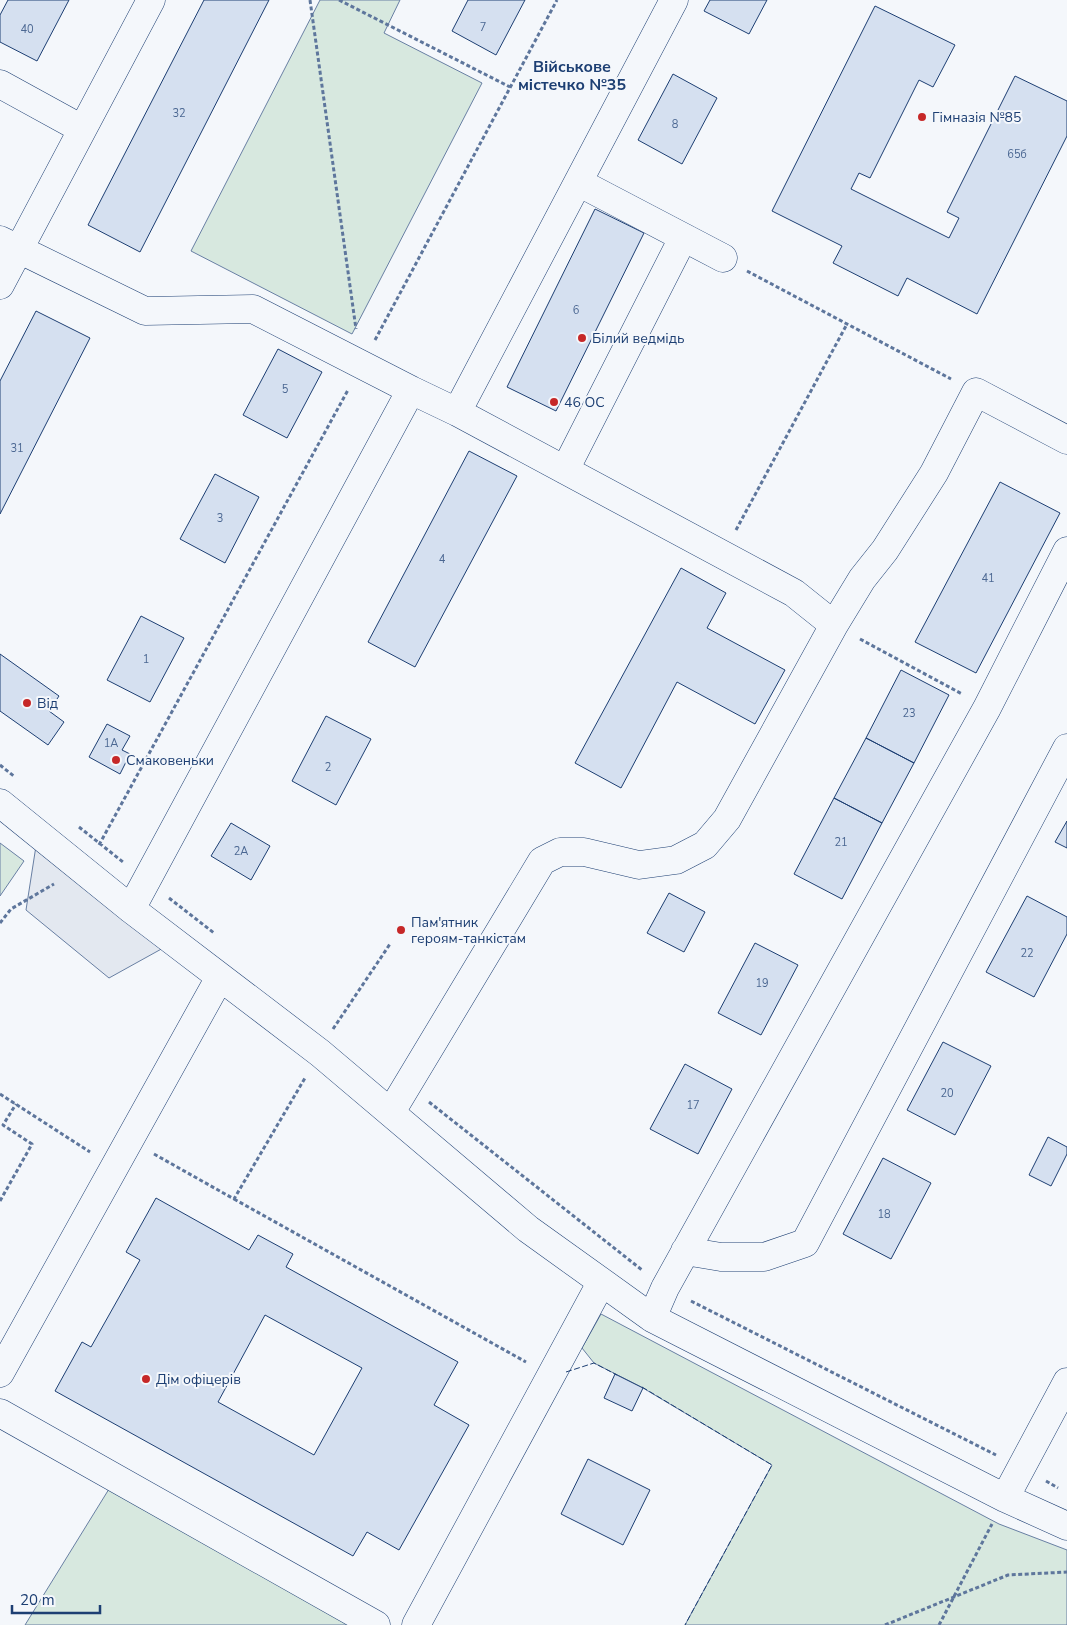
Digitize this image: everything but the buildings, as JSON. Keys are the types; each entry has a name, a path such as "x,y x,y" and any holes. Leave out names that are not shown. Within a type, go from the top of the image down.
{"street":[{"path":"0,285 9,245 82,129 151,0"},
{"path":"457,412 674,0"},
{"path":"0,84 82,129"},
{"path":"578,182 723,258"},
{"path":"565,470 683,238"},
{"path":"9,245 145,311 253,309 410,390 457,412 794,593 834,625"},
{"path":"131,909 410,390"},
{"path":"391,1112 542,861 560,852 584,852 639,865 676,860 705,844 727,819 834,625 862,579 885,550 934,473 976,392 1067,440"},
{"path":"652,1318 664,1288 987,708 1067,551"},
{"path":"685,1251 721,1257 764,1257 806,1243 1067,748"},
{"path":"0,803 131,909 320,1054 528,1229 652,1318 1005,1498 1067,1526"},
{"path":"0,1373 220,977"},
{"path":"416,1625 601,1283"},
{"path":"1005,1498 1067,1382"},
{"path":"0,1413 376,1625"}],"path":[{"path":"310,0 361,365"},
{"path":"339,0 510,88"},
{"path":"100,844 557,0"},
{"path":"723,258 976,392"},
{"path":"723,555 847,324"},
{"path":"834,625 987,708"},
{"path":"0,765 23,783"},
{"path":"77,825 217,935"},
{"path":"0,923 11,910"},
{"path":"234,1198 320,1054 334,1027 390,944"},
{"path":"326,1021 341,1033"},
{"path":"406,1085 664,1288 1059,1488"},
{"path":"0,1094 113,1167"},
{"path":"0,1201 32,1144 3,1125 16,1104"},
{"path":"129,1139 551,1376"},
{"path":"939,1625 1005,1498"},
{"path":"885,1625 1008,1575 1067,1572"}],"shaded area":[{"path":"320,0 400,0 384,33 482,83 352,334 191,251"},
{"path":"38,833 174,942 109,978 26,910"},
{"path":"0,843 24,861 0,896"},
{"path":"601,1314 999,1524 1067,1550 1067,1625 685,1625 772,1465 643,1388 594,1363 582,1348"},
{"path":"109,1489 356,1625 25,1625"}],"fence":[{"path":"566,1372 594,1363 617,1375"},
{"path":"642,1387 772,1465 685,1625"}],"place":[{"name":"Гімназія №85","path":"922,117"},
{"name":"Білий ведмідь","path":"582,338"},
{"name":"46 ОС","path":"554,402"},
{"name":"Від","path":"27,703"},
{"name":"Смаковеньки","path":"116,760"},
{"name":"Пам'ятник героям-танкістам","path":"401,930"},
{"name":"Дім офіцерів","path":"146,1379"}],"district":[{"name":"Військове містечко №35","path":"572,76"}]}
